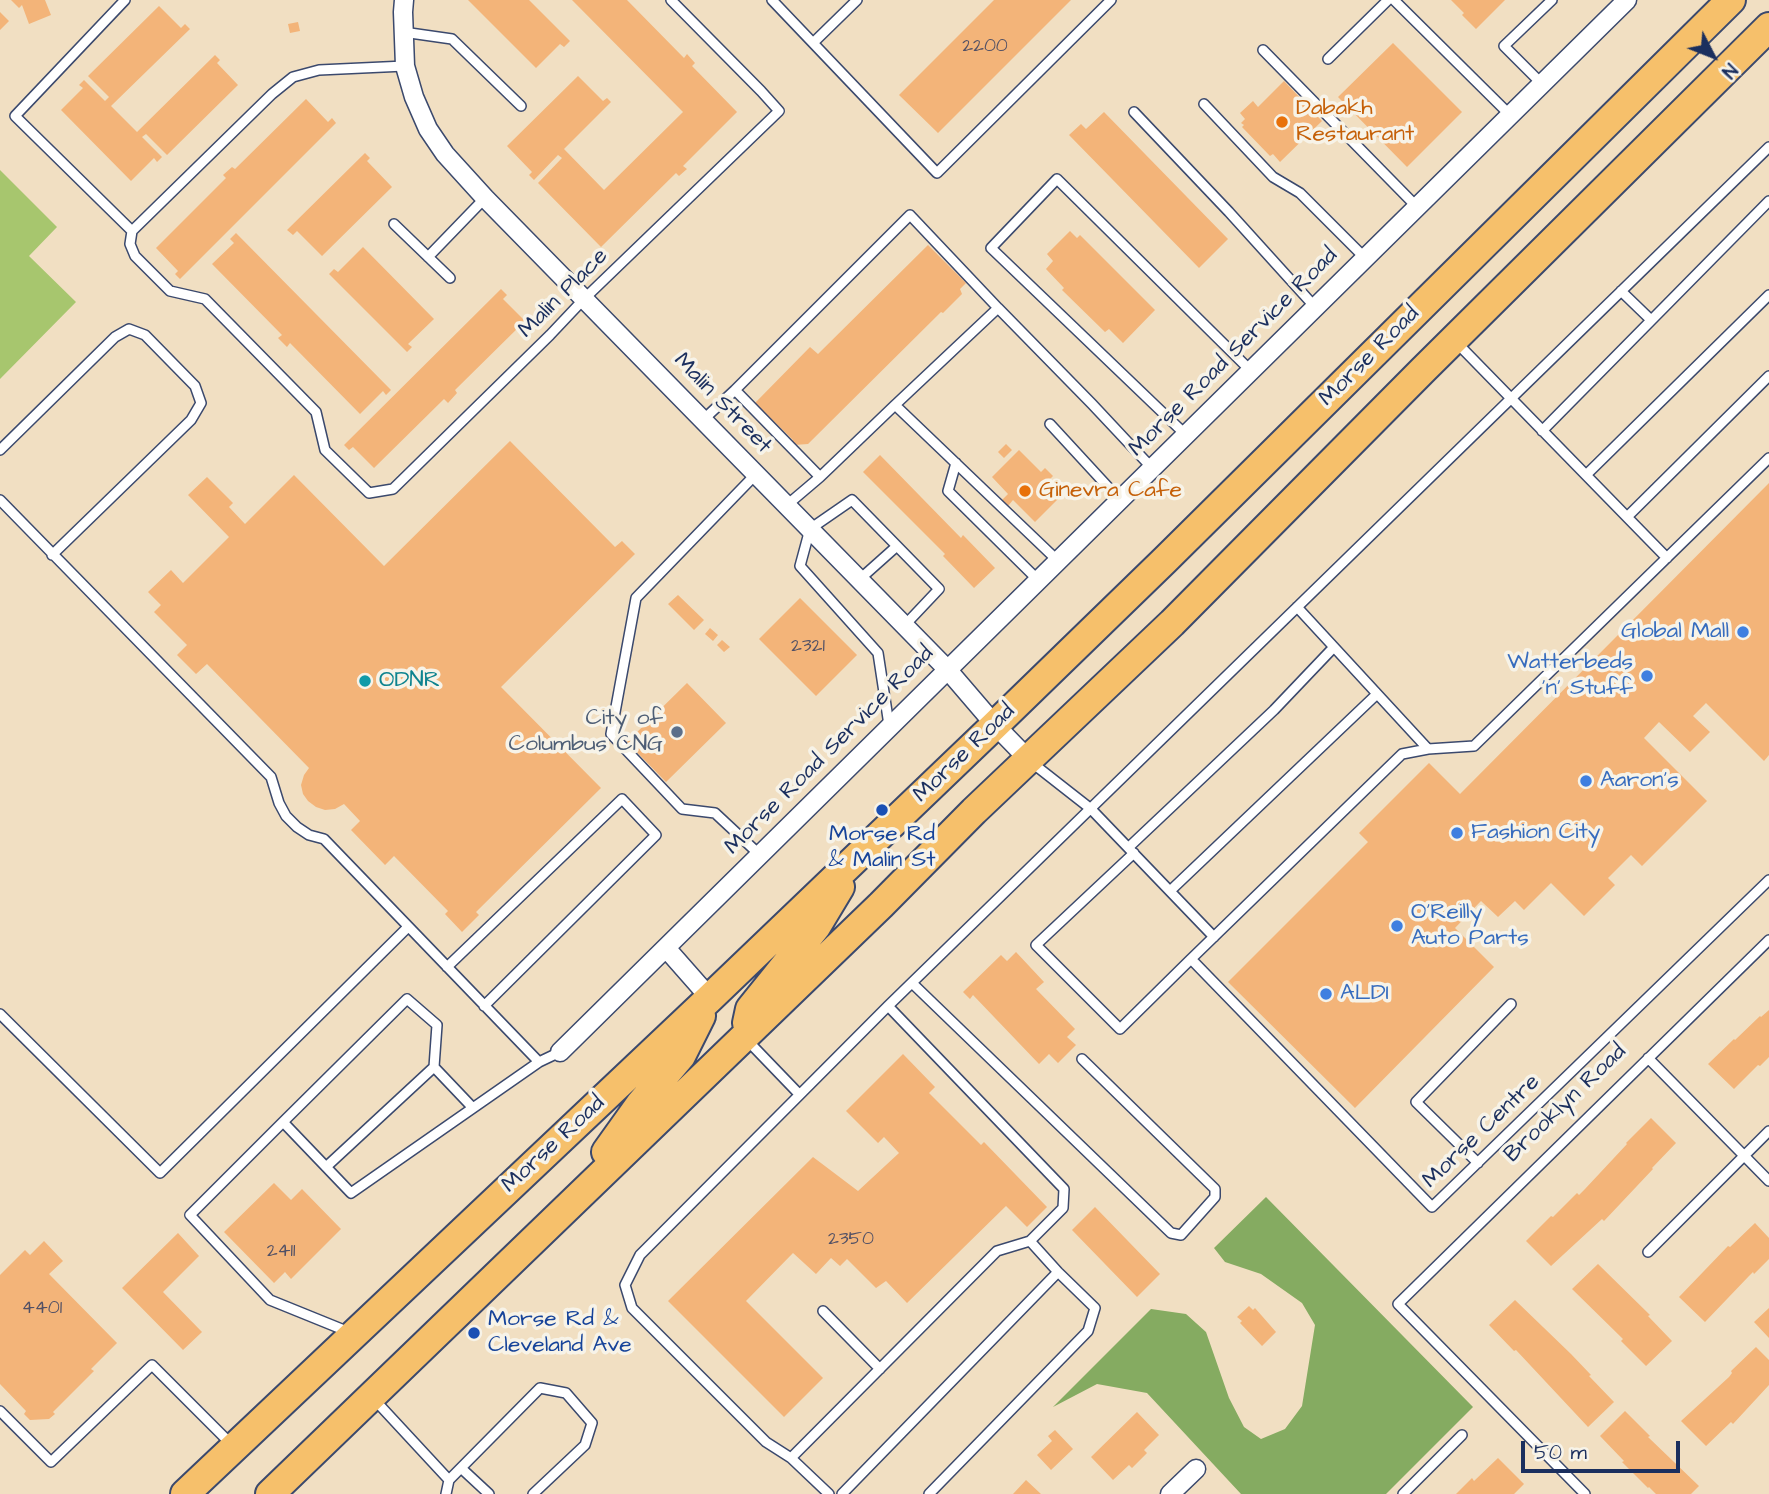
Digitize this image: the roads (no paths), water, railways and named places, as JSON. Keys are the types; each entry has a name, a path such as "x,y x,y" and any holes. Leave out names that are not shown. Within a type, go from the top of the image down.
{"main road":[{"name":"Morse Road","path":"185,1494 995,725 1731,0"},
{"name":"Morse Road","path":"270,1494 745,1037 974,811 1172,623 1769,27"},
{"path":"745,1037 750,1009 816,927 860,855"},
{"path":"558,1216 642,1103 681,1056 710,998"}],"street":[{"name":"Malin Street","path":"404,0 405,66 414,97 428,129 445,155 905,625 1029,760"},
{"name":"Morse Road Service Road","path":"559,1052 1542,84 1617,3"},
{"path":"666,948 710,998"},
{"path":"1170,1494 1196,1469"}],"lane":[{"path":"125,0 15,116 132,230 272,94 293,77 320,70 405,66"},
{"name":"Malin Place","path":"132,230 130,244 135,256 170,290 205,299 316,412 325,450 369,493 393,489 551,335 584,299 779,111 671,0"},
{"path":"772,0 937,173 1111,0"},
{"path":"814,42 857,0"},
{"path":"1328,59 1388,0"},
{"path":"1394,0 1510,115"},
{"path":"1542,84 1504,46 1552,0"},
{"path":"403,32 452,38 521,106"},
{"path":"1263,50 1417,206"},
{"path":"1203,104 1273,177 1300,193 1365,258"},
{"path":"1135,112 1315,307"},
{"path":"829,1494 791,1458 766,1442 632,1308 625,1285 640,1255 912,982 1769,147"},
{"path":"1186,435 990,248 1056,178 1251,371"},
{"path":"428,257 485,198"},
{"path":"1542,430 1769,201"},
{"path":"703,420 910,215 1152,468"},
{"path":"394,224 450,278"},
{"path":"1621,291 1651,320"},
{"path":"1586,475 1769,295"},
{"path":"787,505 998,308"},
{"path":"0,450 115,337 129,329 145,335 195,386 201,403 191,420 52,555"},
{"path":"1454,340 1667,558"},
{"path":"1627,517 1769,376"},
{"path":"735,390 820,477"},
{"path":"895,405 1058,561"},
{"path":"1050,424 1120,500"},
{"path":"1334,647 1274,710 1036,945 1120,1029 1402,754 1474,746 1769,458"},
{"path":"956,463 948,491 1038,580"},
{"path":"756,474 636,598 611,734 682,809 715,813 760,855"},
{"path":"0,500 271,777 286,816 309,835 324,839 539,1062"},
{"path":"889,727 878,653 800,566 810,529 852,500 939,589 905,625"},
{"path":"860,579 897,546"},
{"path":"1297,607 1428,749"},
{"path":"1170,891 1377,694"},
{"path":"1029,760 1091,809 1214,937"},
{"path":"447,967 622,799 656,835 484,1006"},
{"name":"Morse Centre","path":"1191,959 1433,1207 1769,880"},
{"path":"0,1014 160,1173 408,927"},
{"name":"Brooklyn Road","path":"1585,1494 1398,1304 1769,940"},
{"path":"912,982 1171,1233 1181,1235 1215,1197 1215,1189 1082,1059"},
{"path":"326,1167 434,1066 438,1025 407,999 190,1215 270,1300 353,1334"},
{"path":"1478,1163 1416,1102 1511,1004"},
{"path":"791,1458 997,1251 1030,1241 1063,1208 1064,1189 888,1006"},
{"path":"745,1037 800,1094"},
{"path":"283,1122 351,1193 539,1062 559,1052"},
{"path":"1648,1058 1769,1181"},
{"path":"434,1066 473,1108"},
{"path":"1648,1252 1769,1131"},
{"path":"929,1494 1088,1331 1095,1308 1030,1241"},
{"path":"842,1494 1058,1272"},
{"path":"823,1311 880,1369"},
{"path":"0,1411 51,1462 152,1365 234,1447"},
{"path":"446,1494 449,1480 540,1388 566,1393 592,1423 585,1445 533,1494"},
{"path":"372,1397 449,1480"},
{"path":"1403,1494 1462,1435"},
{"path":"461,1468 489,1494"}],"place":[{"name":"Dabakh Restaurant","path":"1282,122"},
{"name":"Ginevra Cafe","path":"1025,491"},
{"name":"Global Mall","path":"1743,632"},
{"name":"Watterbeds 'n' Stuff","path":"1647,676"},
{"name":"ODNR","path":"365,681"},
{"name":"City of Columbus CNG","path":"677,732"},
{"name":"Aaron's","path":"1586,781"},
{"name":"Morse Rd & Malin St","path":"882,810"},
{"name":"Fashion City","path":"1457,833"},
{"name":"O'Reilly Auto Parts","path":"1397,926"},
{"name":"ALDI","path":"1326,994"},
{"name":"Morse Rd & Cleveland Ave","path":"474,1333"}]}
